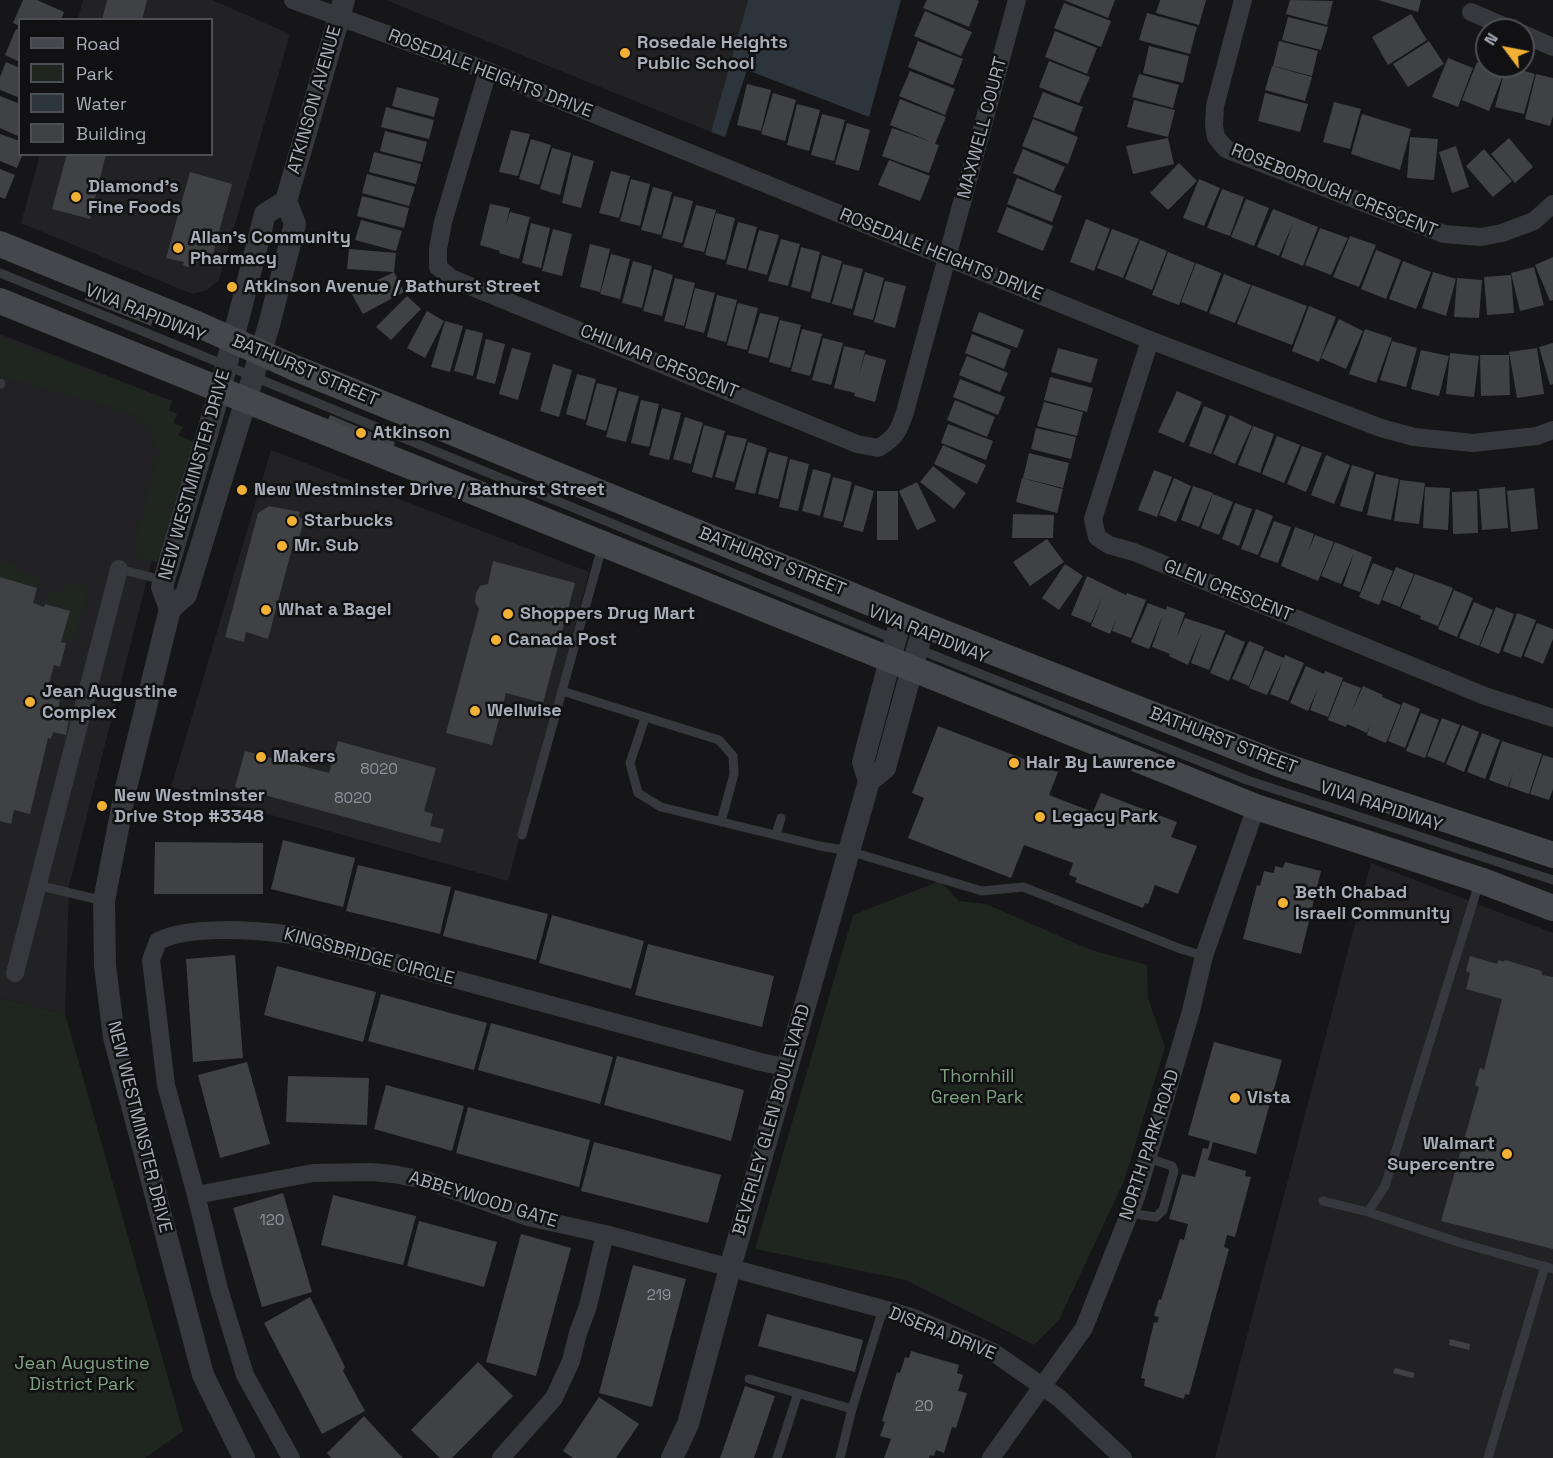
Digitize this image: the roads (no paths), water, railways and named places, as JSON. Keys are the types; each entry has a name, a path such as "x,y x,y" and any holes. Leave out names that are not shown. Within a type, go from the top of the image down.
{"main road":[{"name":"BATHURST STREET","path":"0,244 197,324 233,341 254,377 603,544 1553,855"},
{"name":"BATHURST STREET","path":"0,301 223,378 254,377 907,643 1256,807 1480,880 1553,908"}],"street":[{"name":"ROSEDALE HEIGHTS DRIVE","path":"293,0 342,8 488,71 1150,340 1381,428 1414,437 1473,442 1537,436 1553,430"},
{"name":"MAXWELL COURT","path":"949,257 1017,0"},
{"name":"ROSEBOROUGH CRESCENT","path":"1243,0 1215,106 1216,137 1226,149 1444,234 1481,237 1502,233 1534,221 1553,204"},
{"name":"ATKINSON AVENUE","path":"286,201 342,8"},
{"path":"1471,12 1485,18"},
{"path":"1535,39 1553,47"},
{"name":"CHILMAR CRESCENT","path":"488,71 443,222 438,249 438,267 452,278 477,289 857,444 878,448 888,443 898,431 949,257"},
{"path":"233,341 265,214 286,201 295,224 254,377"},
{"name":"GLEN CRESCENT","path":"1150,340 1093,519 1097,537 1109,545 1134,552 1485,696 1553,718"},
{"name":"NEW WESTMINSTER DRIVE","path":"233,341 162,587 170,609 125,792 104,901 105,966 114,1037 203,1375 244,1458"},
{"name":"NEW WESTMINSTER DRIVE","path":"170,609 186,595 254,377"},
{"path":"15,973 119,569"},
{"name":"BEVERLEY GLEN BOULEVARD","path":"672,1458 688,1424 730,1268 789,1068 869,781 863,762 907,643"},
{"name":"NORTH PARK ROAD","path":"991,1458 1084,1328 1148,1158 1191,1011 1204,956 1256,807"},
{"name":"KINGSBRIDGE CIRCLE","path":"291,1458 245,1375 219,1289 166,1085 152,960 158,941 182,932 249,932 292,935 789,1068"},
{"name":"ABBEYWOOD GATE","path":"196,1196 313,1173 371,1172 425,1180 528,1217 605,1234 730,1268"},
{"path":"501,1458 554,1398 571,1361 588,1305 605,1234"},
{"name":"DISERA DRIVE","path":"730,1268 914,1318 993,1352 1059,1398 1123,1458"}],"lane":[{"name":"VIVA RAPIDWAY","path":"0,273 223,378"},
{"path":"522,835 603,544"},
{"path":"119,569 164,580"},
{"name":"VIVA RAPIDWAY","path":"907,643 1247,780 1553,880"},
{"path":"562,691 719,740 733,756 734,774 721,822"},
{"path":"645,718 630,764 638,793 661,807 849,851 982,891 1023,887 1204,956"},
{"path":"776,835 781,818"},
{"path":"1368,1212 1385,1186 1480,880"},
{"path":"37,885 104,901"},
{"path":"1129,1213 1156,1217 1163,1210 1174,1171 1172,1166 1148,1158"},
{"path":"1323,1201 1368,1212 1472,1247 1549,1268 1488,1458"},
{"path":"840,1458 852,1409 884,1309"},
{"path":"749,1379 852,1409"},
{"path":"777,1458 798,1393"}],"water":[{"path":"748,0 901,0 869,117 747,70 725,137 711,132"}],"place":[{"name":"Rosedale Heights Public School","path":"625,53"},
{"name":"Diamond’s Fine Foods","path":"76,197"},
{"name":"Allan's Community Pharmacy","path":"178,248"},
{"name":"Atkinson Avenue / Bathurst Street","path":"232,287"},
{"name":"Atkinson","path":"361,433"},
{"name":"New Westminster Drive / Bathurst Street","path":"242,490"},
{"name":"Starbucks","path":"292,521"},
{"name":"Mr. Sub","path":"282,546"},
{"name":"What a Bagel","path":"266,610"},
{"name":"Shoppers Drug Mart","path":"508,614"},
{"name":"Canada Post","path":"496,640"},
{"name":"Jean Augustine Complex","path":"30,702"},
{"name":"Wellwise","path":"475,711"},
{"name":"Makers","path":"261,757"},
{"name":"Hair By Lawrence","path":"1014,763"},
{"name":"New Westminster Drive Stop #3348","path":"102,806"},
{"name":"Legacy Park","path":"1040,817"},
{"name":"Beth Chabad Israeli Community","path":"1283,903"},
{"name":"Vista","path":"1235,1098"},
{"name":"Walmart Supercentre","path":"1507,1154"}],"park label":[{"name":"Thornhill Green Park","path":"977,1087"},
{"name":"Jean Augustine District Park","path":"82,1374"}]}
